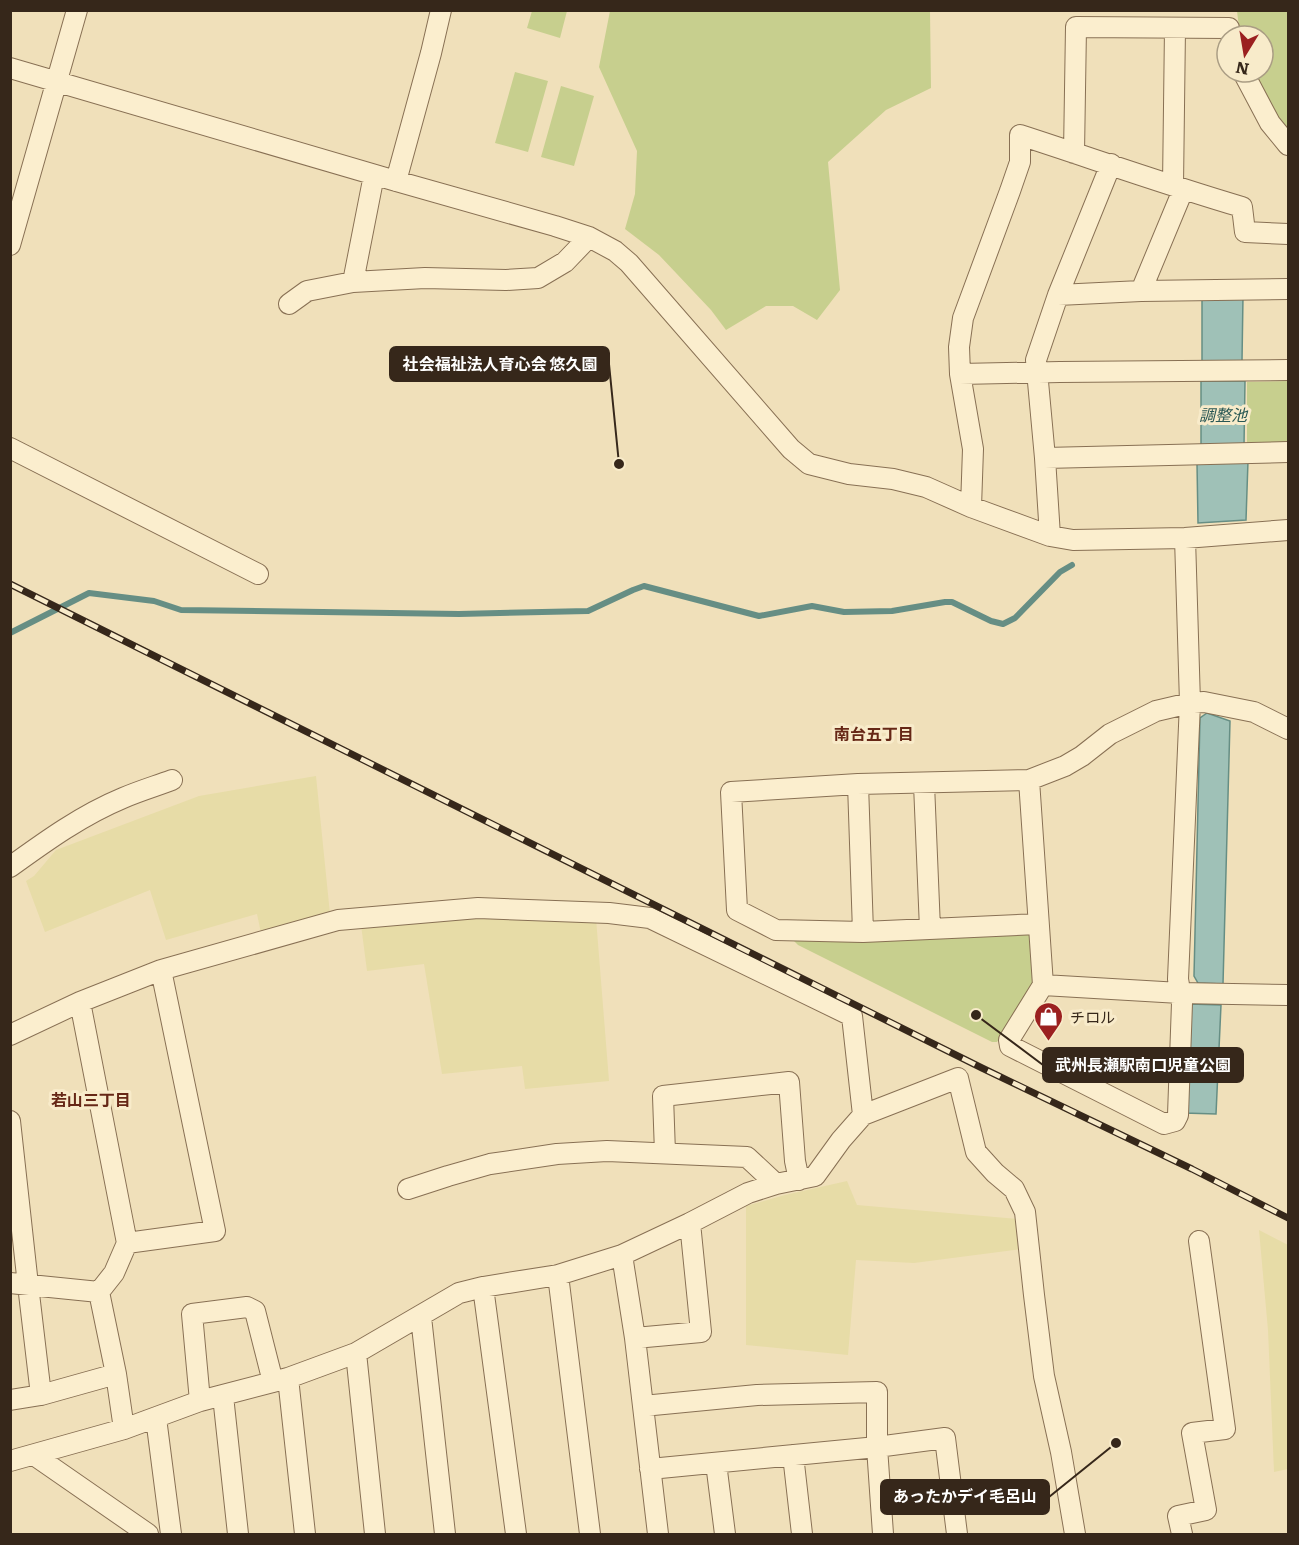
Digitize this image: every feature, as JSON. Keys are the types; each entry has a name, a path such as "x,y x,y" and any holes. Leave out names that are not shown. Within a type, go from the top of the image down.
{"street":[{"path":"10,245 77,10"},
{"path":"396,181 441,10"},
{"path":"1074,153 1076,27 1175,28 1215,26"},
{"path":"1141,291 1178,187 1175,28"},
{"path":"10,68 589,237 615,251 629,263 791,449 809,464 849,474 893,479 926,488 1050,536 1073,540 1185,538 1288,530"},
{"path":"1249,84 1270,123 1288,144"},
{"path":"971,507 973,449 960,374 959,348 963,318 1020,162 1020,135 1242,207 1245,232 1288,234"},
{"path":"1050,536 1036,360 1058,295 1111,164"},
{"path":"353,282 374,175"},
{"path":"289,304 306,291 353,282 425,278 506,280 538,278 565,262 589,237"},
{"path":"1058,295 1141,291 1288,289"},
{"path":"960,374 1288,370"},
{"path":"10,448 258,574"},
{"path":"1045,458 1288,452"},
{"path":"1029,780 1043,986 1009,1040 1010,1046 1164,1124 1175,1122 1178,1115 1182,1003 1178,979 1190,703 1185,538"},
{"path":"1038,924 863,932 776,930 737,910 731,792 858,784 1029,780 1065,766 1110,734 1156,711 1190,703 1204,702 1254,712 1288,729"},
{"path":"10,867 46,840 82,819 123,798 172,780"},
{"path":"924,783 930,929"},
{"path":"858,784 863,932"},
{"path":"10,1035 80,1002 161,970 338,920 478,909 609,913 650,918 852,1016 863,1115"},
{"path":"127,1243 215,1231 161,970"},
{"path":"1043,986 1180,993 1288,995"},
{"path":"80,1002 127,1243 114,1273 99,1292"},
{"path":"10,1461 124,1429 200,1401 281,1380 356,1353 459,1293 558,1275 622,1255 748,1193 776,1184 815,1176 841,1140 863,1115 958,1078 976,1152 1014,1189 1026,1212 1044,1376 1061,1452 1075,1534"},
{"path":"665,1154 663,1096 789,1082 795,1161 799,1180"},
{"path":"10,1121 19,1284 41,1395"},
{"path":"408,1189 490,1164 557,1154 607,1151 747,1157 776,1184"},
{"path":"635,1338 701,1332 690,1223"},
{"path":"1182,1534 1179,1515 1206,1510 1192,1433 1225,1429 1200,1241"},
{"path":"622,1255 635,1338 658,1534"},
{"path":"558,1275 590,1534"},
{"path":"19,1284 99,1292"},
{"path":"483,1287 516,1534"},
{"path":"99,1292 116,1374 124,1429"},
{"path":"200,1401 192,1314 247,1307 255,1311 281,1380 305,1534"},
{"path":"421,1317 445,1534"},
{"path":"356,1353 375,1534"},
{"path":"10,1400 41,1395 116,1374"},
{"path":"643,1406 757,1395 877,1392 876,1447 883,1534"},
{"path":"223,1396 238,1534"},
{"path":"156,1418 171,1534"},
{"path":"650,1469 945,1438 957,1534"},
{"path":"34,1455 148,1534"},
{"path":"794,1455 802,1534"},
{"path":"716,1463 725,1534"}],"shaded area":[{"path":"316,776 330,914 261,933 257,914 166,940 150,890 45,932 26,881 34,876 56,850 199,796"},
{"path":"498,916 596,918 609,1081 525,1089 522,1066 442,1074 424,964 367,971 361,925"},
{"path":"847,1181 857,1205 1019,1219 1022,1249 914,1263 856,1260 848,1355 746,1345 746,1206"},
{"path":"1259,1230 1288,1245 1288,1469 1274,1472 1268,1330"}],"green space":[{"path":"532,11 567,11 560,38 527,28"},
{"path":"610,11 930,11 931,88 886,110 828,162 840,290 817,320 793,306 766,306 726,330 711,310 659,255 625,229 635,194 637,151 599,67"},
{"path":"1237,11 1288,11 1288,134 1265,102 1257,84 1275,84 1275,24 1239,24"},
{"path":"515,72 548,81 528,152 495,143"},
{"path":"561,86 594,96 574,166 541,157"},
{"path":"1288,381 1288,445 1247,446 1247,382"},
{"path":"1030,935 1033,988 997,1042 992,1042 794,941"}],"water":[{"name":"調整池","path":"1243,296 1242,361 1202,362 1202,298"},
{"name":"調整池","path":"1201,381 1245,381 1244,446 1201,446"},
{"path":"1248,461 1246,520 1198,523 1197,463"},
{"path":"1207,713 1230,721 1223,984 1198,983 1194,976 1200,718"},
{"path":"1190,1004 1221,1005 1216,1114 1184,1113"}],"waterway":[{"path":"10,633 89,593 154,601 181,610 459,614 588,611 644,586 759,616 812,606 844,612 892,611 952,602 991,621 1003,624 1015,618 1060,572 1072,565"}],"railway":[{"path":"10,584 1288,1218"}],"place":[{"name":"社会福祉法人育心会 悠久園","path":"619,464"},
{"name":"武州長瀬駅南口児童公園","path":"976,1015"},
{"name":"チロル","path":"1049,1042"},
{"name":"あったかデイ毛呂山","path":"1116,1443"}],"district":[{"name":"南台五丁目","path":"874,733"},
{"name":"若山三丁目","path":"91,1099"}]}
